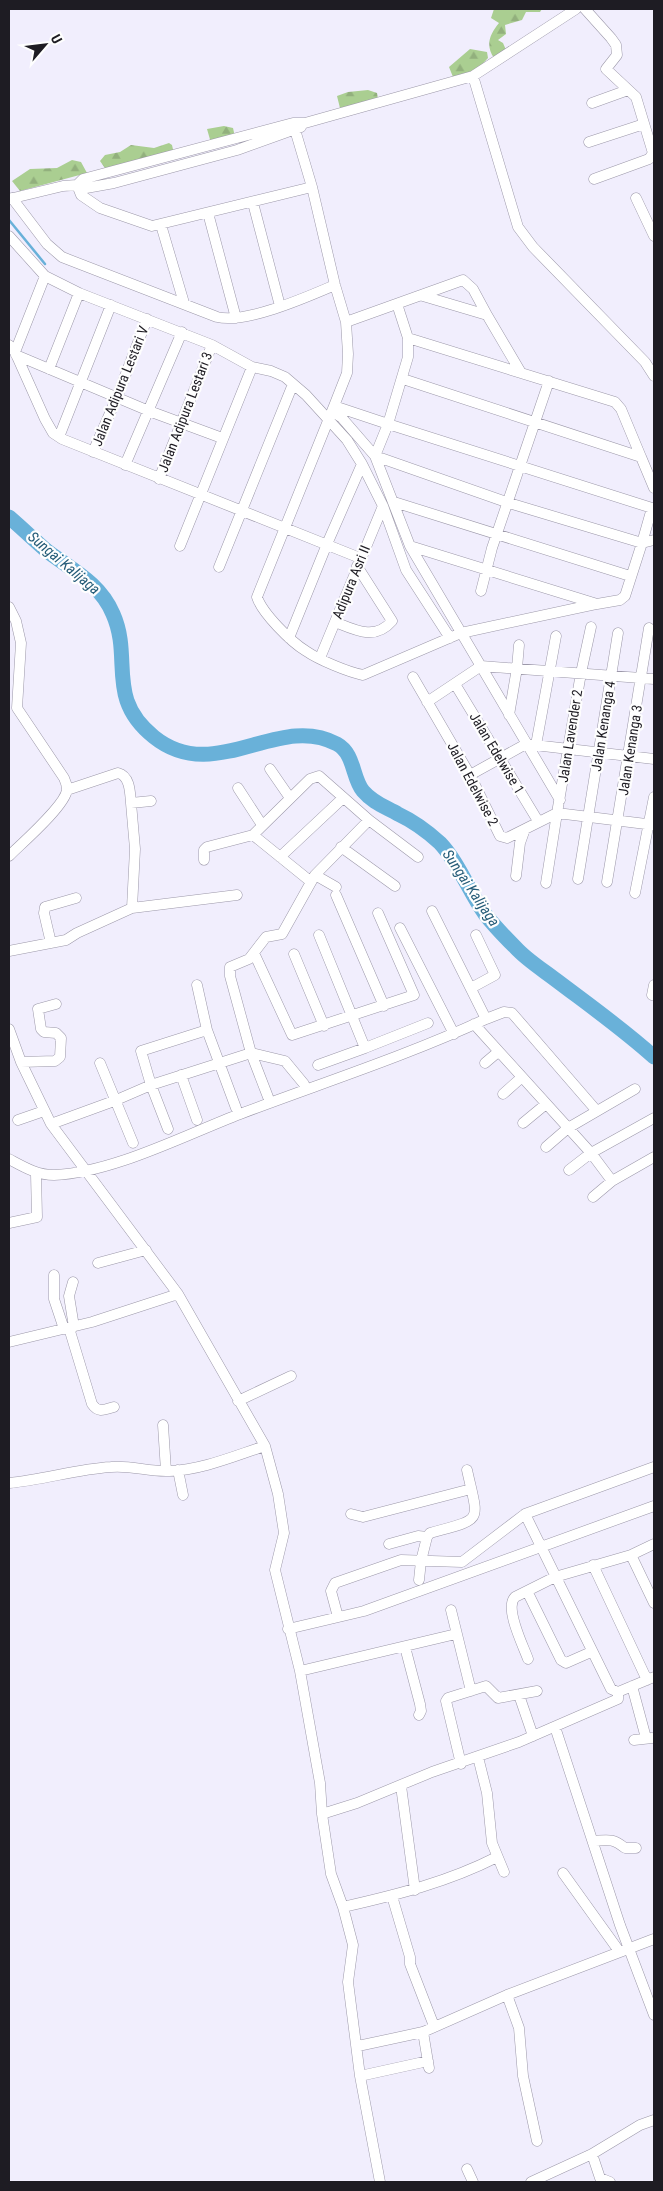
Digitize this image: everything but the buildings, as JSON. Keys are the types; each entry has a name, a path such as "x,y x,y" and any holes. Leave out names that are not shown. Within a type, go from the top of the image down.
{"street":[{"path":"335,285 280,306 236,318 218,317 62,257 47,244 10,199 62,186 77,185 86,188 114,183 237,150 305,123 473,76 576,9"},
{"path":"585,9 616,45 617,55 606,69 637,100 653,151 652,159 594,179"},
{"path":"473,76 518,227 533,247 645,362 654,376"},
{"path":"592,103 628,90"},
{"path":"589,142 644,124"},
{"path":"295,127 346,322 348,354 346,373 332,412 284,527 257,598 262,607 289,638 306,652 366,675 462,633 623,598 653,505 388,424 332,412"},
{"path":"77,185 82,195 100,208 152,226 312,187"},
{"path":"636,198 654,236"},
{"path":"253,202 280,306"},
{"path":"208,213 236,318"},
{"path":"162,225 184,303"},
{"path":"9,236 45,276 79,293 212,345 252,367 271,371 342,418 375,456 410,546 509,715 531,745 560,800"},
{"path":"45,276 13,351 45,419 59,437 326,544 359,562 392,621 384,628 366,634 335,622"},
{"path":"346,322 464,280 470,286 520,371"},
{"path":"50,369 79,293"},
{"path":"423,296 487,315"},
{"path":"375,456 403,380 408,357 408,338 397,304"},
{"path":"59,437 111,305"},
{"name":"Jalan Adipura Lestari V","path":"93,452 117,397 147,319"},
{"path":"125,464 182,332"},
{"path":"408,338 520,371 618,404 654,488"},
{"name":"Jalan Adipura Lestari 3","path":"159,478 212,345"},
{"path":"13,351 50,369 149,411 222,438"},
{"path":"180,546 199,494 252,367"},
{"path":"403,380 641,457"},
{"path":"481,592 486,570 549,381"},
{"path":"219,566 293,384"},
{"path":"332,412 362,464 383,506 406,570 450,638"},
{"path":"375,456 509,503 642,543 654,540"},
{"path":"289,638 326,544 362,464"},
{"path":"394,502 630,576"},
{"name":"Adipura Asri II","path":"320,658 383,506"},
{"path":"410,546 597,604"},
{"path":"9,607 16,621 21,643 17,708 64,778 66,790 64,797 46,819 9,856"},
{"name":"Jalan Lavender 2","path":"546,883 581,673 591,627"},
{"name":"Jalan Kenanga 3","path":"607,882 619,821 649,628"},
{"name":"Jalan Kenanga 4","path":"578,879 618,633"},
{"path":"531,745 556,636"},
{"path":"509,715 517,668 518,645"},
{"path":"427,702 481,666 654,679"},
{"name":"Jalan Edelwise 2","path":"413,677 470,775 500,836 507,838 557,813"},
{"name":"Jalan Edelwise 1","path":"455,684 538,822"},
{"path":"470,775 500,758 531,745 600,751 654,759"},
{"path":"270,769 290,798"},
{"path":"66,790 118,773 127,780 135,849 132,908"},
{"path":"204,860 204,850 207,847 253,835 310,779 319,776 369,820 418,857"},
{"path":"238,788 262,825"},
{"path":"635,893 652,825 654,797"},
{"path":"280,857 343,798"},
{"path":"130,803 151,801"},
{"path":"557,813 652,825"},
{"path":"268,1097 251,1053 230,966 249,959 266,937 282,934 307,893 312,878 369,820"},
{"path":"516,876 520,843 525,829"},
{"path":"253,835 280,857 336,891 384,1006"},
{"path":"341,848 395,886"},
{"path":"9,951 66,940 132,908 237,895"},
{"path":"50,943 44,914 45,907 76,898"},
{"path":"432,911 486,1019"},
{"path":"254,953 292,1035 353,1017 414,995 378,913"},
{"path":"400,928 454,1034"},
{"path":"319,935 365,1048"},
{"path":"471,988 495,975 476,935"},
{"path":"294,954 324,1026"},
{"path":"197,985 207,1030 236,1108"},
{"path":"20,1062 55,1061 60,1057 61,1038 56,1033 41,1030 38,1009 56,1004"},
{"path":"9,1159 36,1174 54,1175 96,1170 262,1106 376,1066 504,1012 512,1013 596,1110"},
{"path":"318,1065 428,1023"},
{"path":"474,1024 591,1153 612,1181"},
{"path":"9,1029 20,1062 51,1124 178,1294 265,1446 278,1494 284,1532 275,1567 288,1629 300,1671 320,1783 322,1814 331,1874 343,1907 353,1946 348,1982 358,2046 360,2076 380,2182"},
{"path":"168,1129 141,1051 207,1030"},
{"path":"485,1063 498,1052"},
{"path":"51,1124 114,1101 151,1084 251,1053 285,1061 304,1084"},
{"path":"100,1063 114,1101 133,1143"},
{"path":"181,1075 197,1120"},
{"path":"503,1094 521,1078"},
{"path":"546,1147 568,1128 635,1089"},
{"path":"523,1123 546,1104"},
{"path":"18,1120 44,1111"},
{"path":"569,1170 591,1153 654,1118"},
{"path":"593,1197 612,1181 654,1157"},
{"path":"9,1223 36,1217 36,1174"},
{"path":"98,1263 146,1250"},
{"path":"54,1275 54,1299 69,1328 92,1404 96,1409 102,1411 114,1407"},
{"path":"69,1328 70,1296 73,1282"},
{"path":"9,1342 69,1328 178,1294"},
{"path":"238,1401 291,1376"},
{"path":"164,1425 166,1471"},
{"path":"9,1483 111,1467 132,1466 166,1471 178,1470 218,1462 265,1446"},
{"path":"338,1618 331,1591 335,1583 393,1563 410,1560 462,1562 525,1514 654,1467"},
{"path":"178,1470 183,1495"},
{"path":"421,1585 421,1560 427,1537 430,1533 469,1522 474,1517 476,1509 467,1470"},
{"path":"351,1514 363,1517 471,1488"},
{"path":"288,1629 338,1618 421,1585 468,1572 654,1506"},
{"path":"525,1514 610,1689 618,1695"},
{"path":"389,1544 418,1536 427,1537"},
{"path":"528,1659 511,1607 515,1597 555,1577 631,1555 654,1544"},
{"path":"631,1555 654,1603"},
{"path":"410,1560 421,1585"},
{"path":"462,1562 468,1572"},
{"path":"322,1814 357,1803 432,1772 461,1764 555,1728 618,1695 652,1681 593,1565"},
{"path":"527,1591 561,1660 566,1663 591,1652"},
{"path":"451,1610 471,1691"},
{"path":"300,1671 456,1634"},
{"path":"405,1647 420,1704 421,1711 419,1715"},
{"path":"461,1764 446,1701 486,1686 498,1698 537,1691"},
{"path":"633,1690 649,1738 634,1740"},
{"path":"519,1695 533,1736"},
{"path":"555,1728 654,2015"},
{"path":"478,1757 487,1793 492,1843 504,1872"},
{"path":"401,1786 414,1890"},
{"path":"593,1841 614,1840 618,1841 625,1848 636,1848"},
{"path":"343,1907 414,1890 463,1873 497,1857"},
{"path":"563,1873 619,1951"},
{"path":"392,1896 410,1957 410,1964 434,2026"},
{"path":"358,2046 423,2032 507,1995 654,1938"},
{"path":"507,1995 519,2028 524,2076 537,2141"},
{"path":"360,2076 429,2065 423,2032"},
{"path":"531,2182 592,2154 640,2125 654,2120"},
{"path":"592,2154 600,2178 610,2182"},
{"path":"467,2169 473,2182"}],"green space":[{"path":"494,9 542,9 540,12 526,12 522,20 505,25 506,34 498,40 503,43 506,50 494,58 489,44 493,31 499,23 491,18"},
{"path":"470,49 487,52 488,58 476,71 453,77 449,67"},
{"path":"368,90 377,93 378,99 340,108 337,96 348,92"},
{"path":"224,126 233,128 235,137 211,143 207,129"},
{"path":"169,143 172,145 174,154 107,171 100,161 105,155 120,152 131,145 154,148"},
{"path":"72,160 81,162 87,173 20,191 12,181 30,169 57,168"}],"waterway":[{"path":"9,220 45,264"},
{"name":"Sungai Kalijaga","path":"9,517 47,551 93,585 107,603 113,614 118,631 125,693 130,708 139,722 154,737 177,750 200,754 223,752 292,736 315,737 337,744 347,754 359,786 371,799 415,823 440,843 453,859 485,914 520,952 654,1057"}]}
